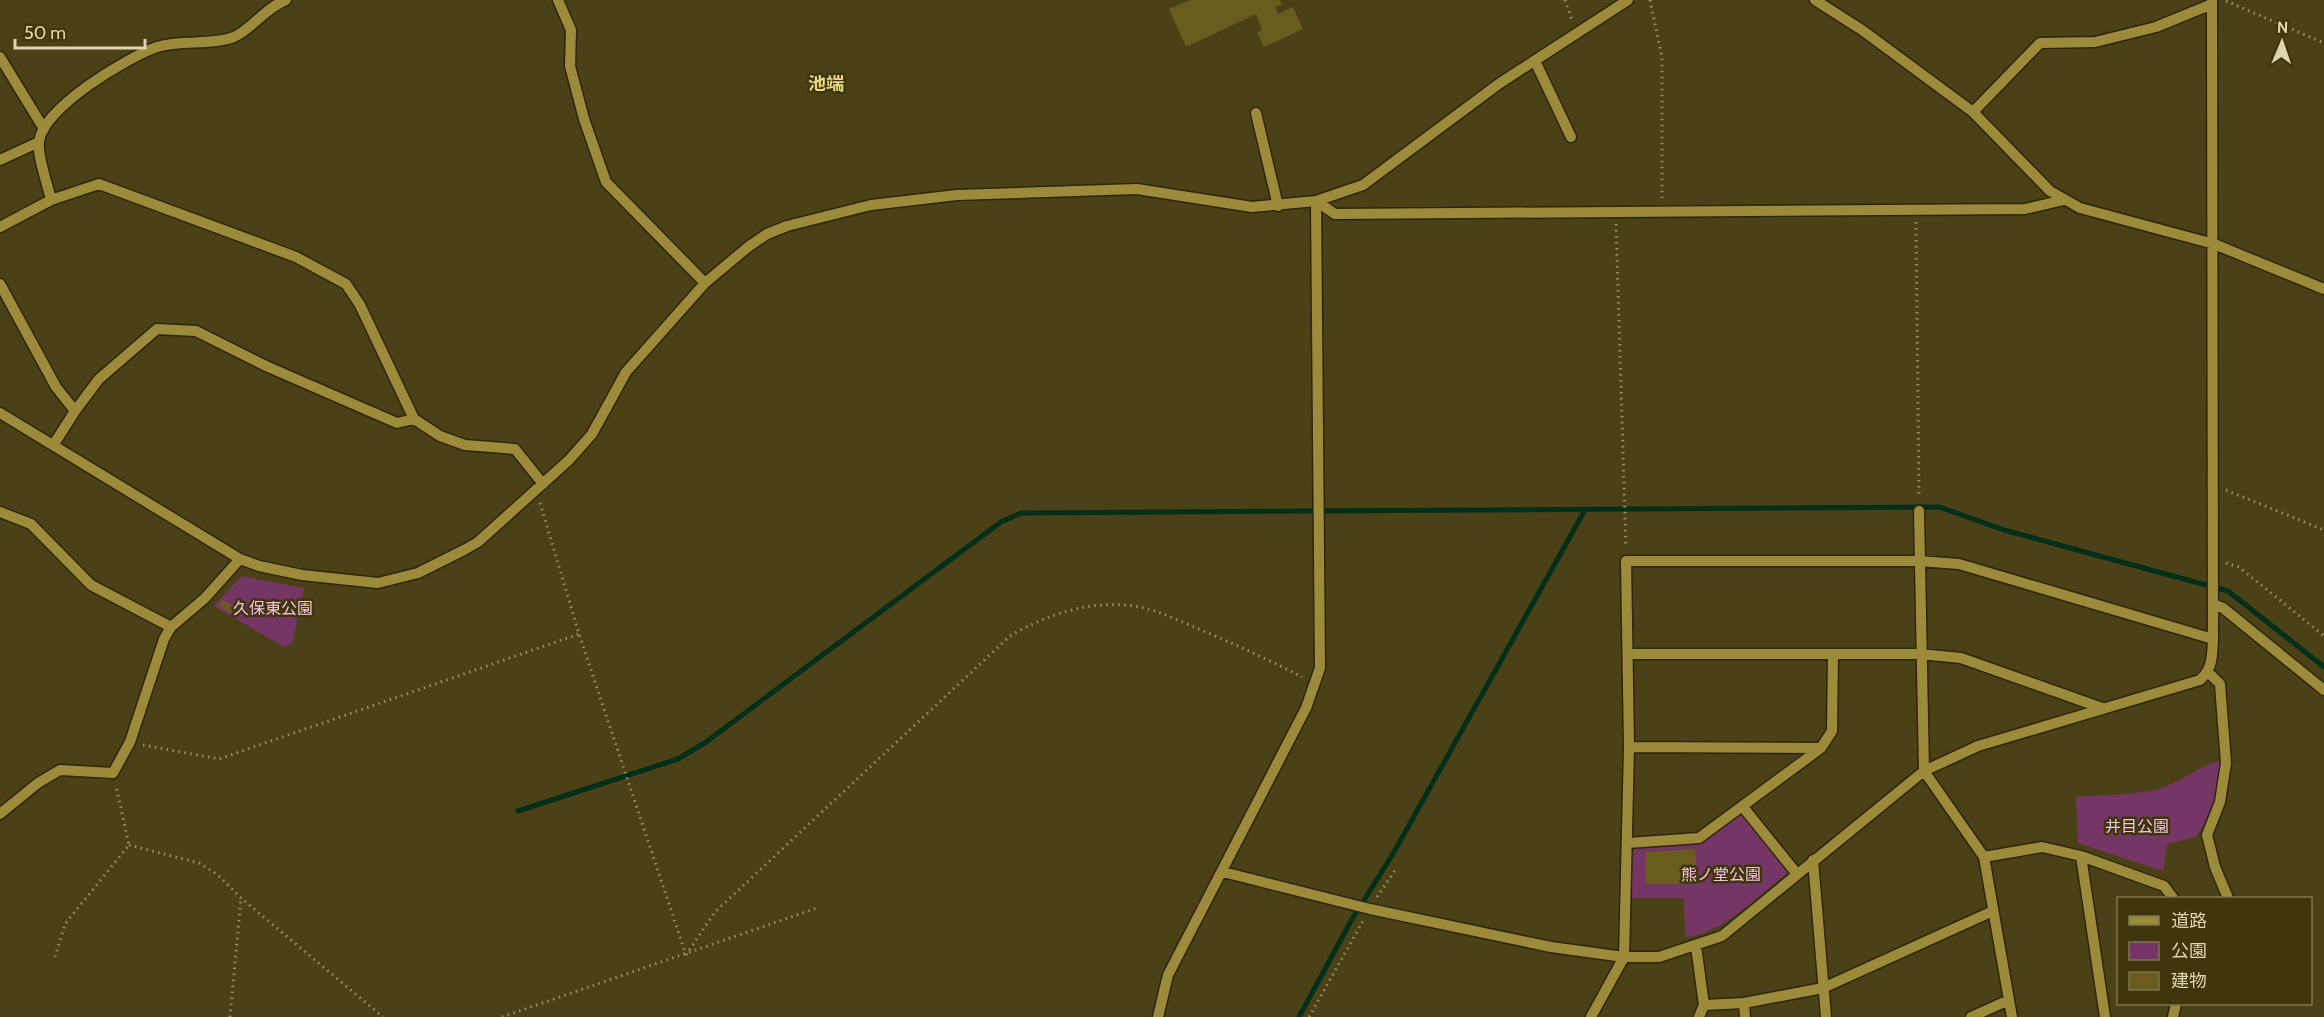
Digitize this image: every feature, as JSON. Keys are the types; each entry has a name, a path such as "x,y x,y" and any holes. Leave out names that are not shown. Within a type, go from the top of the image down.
{"street":[{"path":"51,200 39,142 44,129 70,98 120,64 158,46 235,36 273,5 286,0"},
{"path":"558,0 572,30 570,66 584,120 606,182 705,283"},
{"path":"0,413 240,559 259,566 313,576 378,583 398,580 438,564 478,542 540,487 591,434 626,372 705,283 767,234 787,226 871,205 916,199 1137,189 1197,201 1252,207 1316,201 1363,185 1535,61 1628,0"},
{"path":"1815,0 1871,37 1973,112 2050,191 2064,200 2080,208 2214,244 2324,289"},
{"path":"1223,872 1370,909 1551,947 1624,957 1659,957 1722,936 1924,771 1977,746 2200,680 2208,672 2213,639 2212,2 2156,27 2095,42 2040,43 1973,112"},
{"path":"0,57 44,129"},
{"path":"1535,61 1571,137"},
{"path":"1256,113 1278,206"},
{"path":"0,160 39,142"},
{"path":"0,227 51,200 99,184 296,257 346,284 360,305 414,419 440,436 465,445 515,449 540,487"},
{"path":"1316,201 1335,214 2025,209 2064,200"},
{"path":"1158,1017 1168,975 1223,872 1316,685 1320,668 1316,201"},
{"path":"0,284 56,387 75,411"},
{"path":"54,444 99,379 157,329 196,331 266,366 397,423 414,419"},
{"path":"1919,511 1924,771 1984,857 2012,1017"},
{"path":"0,512 31,524 91,585 171,627"},
{"path":"0,814 38,783 60,770 113,773 130,742 164,639 171,627 205,598 240,559"},
{"path":"1590,1017 1624,957 1629,747 1626,561 1919,561 1959,564 2213,639"},
{"path":"2213,599 2324,690"},
{"path":"1629,654 1920,654 1961,658 2102,708"},
{"path":"1628,843 1699,838 1821,748 1832,731 1833,654"},
{"path":"2208,672 2220,684 2226,764 2220,802 2207,835 2215,867 2228,897"},
{"path":"1629,747 1821,748"},
{"path":"1743,807 1797,874"},
{"path":"1984,857 2042,847 2081,856 2164,886 2172,897"},
{"path":"2081,856 2105,1017"},
{"path":"1813,860 1826,1017"},
{"path":"1704,1005 1744,1003 1823,988 1993,911"},
{"path":"1696,946 1704,1005 1699,1017"},
{"path":"1971,1017 2009,1000"},
{"path":"1744,1003 1745,1017"}],"path":[{"path":"1565,0 1570,14"},
{"path":"1650,0 1662,57 1662,212"},
{"path":"2224,0 2324,43"},
{"path":"1916,210 1919,511"},
{"path":"1616,212 1626,561"},
{"path":"2213,484 2324,530"},
{"path":"540,487 579,634 686,955"},
{"path":"2213,562 2238,567 2324,636"},
{"path":"686,955 715,912 778,850 1010,636 1038,619 1074,609 1112,604 1154,610 1260,655 1316,685"},
{"path":"130,742 219,759 579,634"},
{"path":"113,773 129,845"},
{"path":"129,845 199,862 218,875 241,898 383,1017"},
{"path":"55,957 65,924 129,845"},
{"path":"1309,1017 1370,909 1396,869"},
{"path":"230,1017 241,898"},
{"path":"502,1017 817,908"}],"green space":[{"name":"久保東公園","path":"241,576 304,588 292,644 284,647 214,606"},
{"name":"井目公園","path":"2223,761 2214,808 2196,837 2167,844 2163,871 2078,843 2076,797 2155,790 2207,765"},
{"name":"熊ノ堂公園","path":"1737,816 1744,816 1786,867 1786,874 1752,903 1726,922 1699,935 1685,937 1684,898 1632,898 1632,852 1636,848 1695,844"}],"building":[{"path":"1190,0 1280,0 1282,4 1275,7 1278,14 1293,7 1303,29 1264,47 1257,32 1262,30 1256,14 1186,47 1169,9"},
{"path":"222,600 237,608 233,614 219,606"},
{"path":"1695,849 1697,880 1687,881 1687,884 1646,884 1645,852"}],"waterway":[{"path":"518,811 678,759 706,742 1001,522 1021,513 1939,507 2004,530 2228,591 2324,667"},
{"path":"1299,1017 1351,921 1394,852 1585,510"}],"district":[{"name":"池端","path":"826,84"}]}
